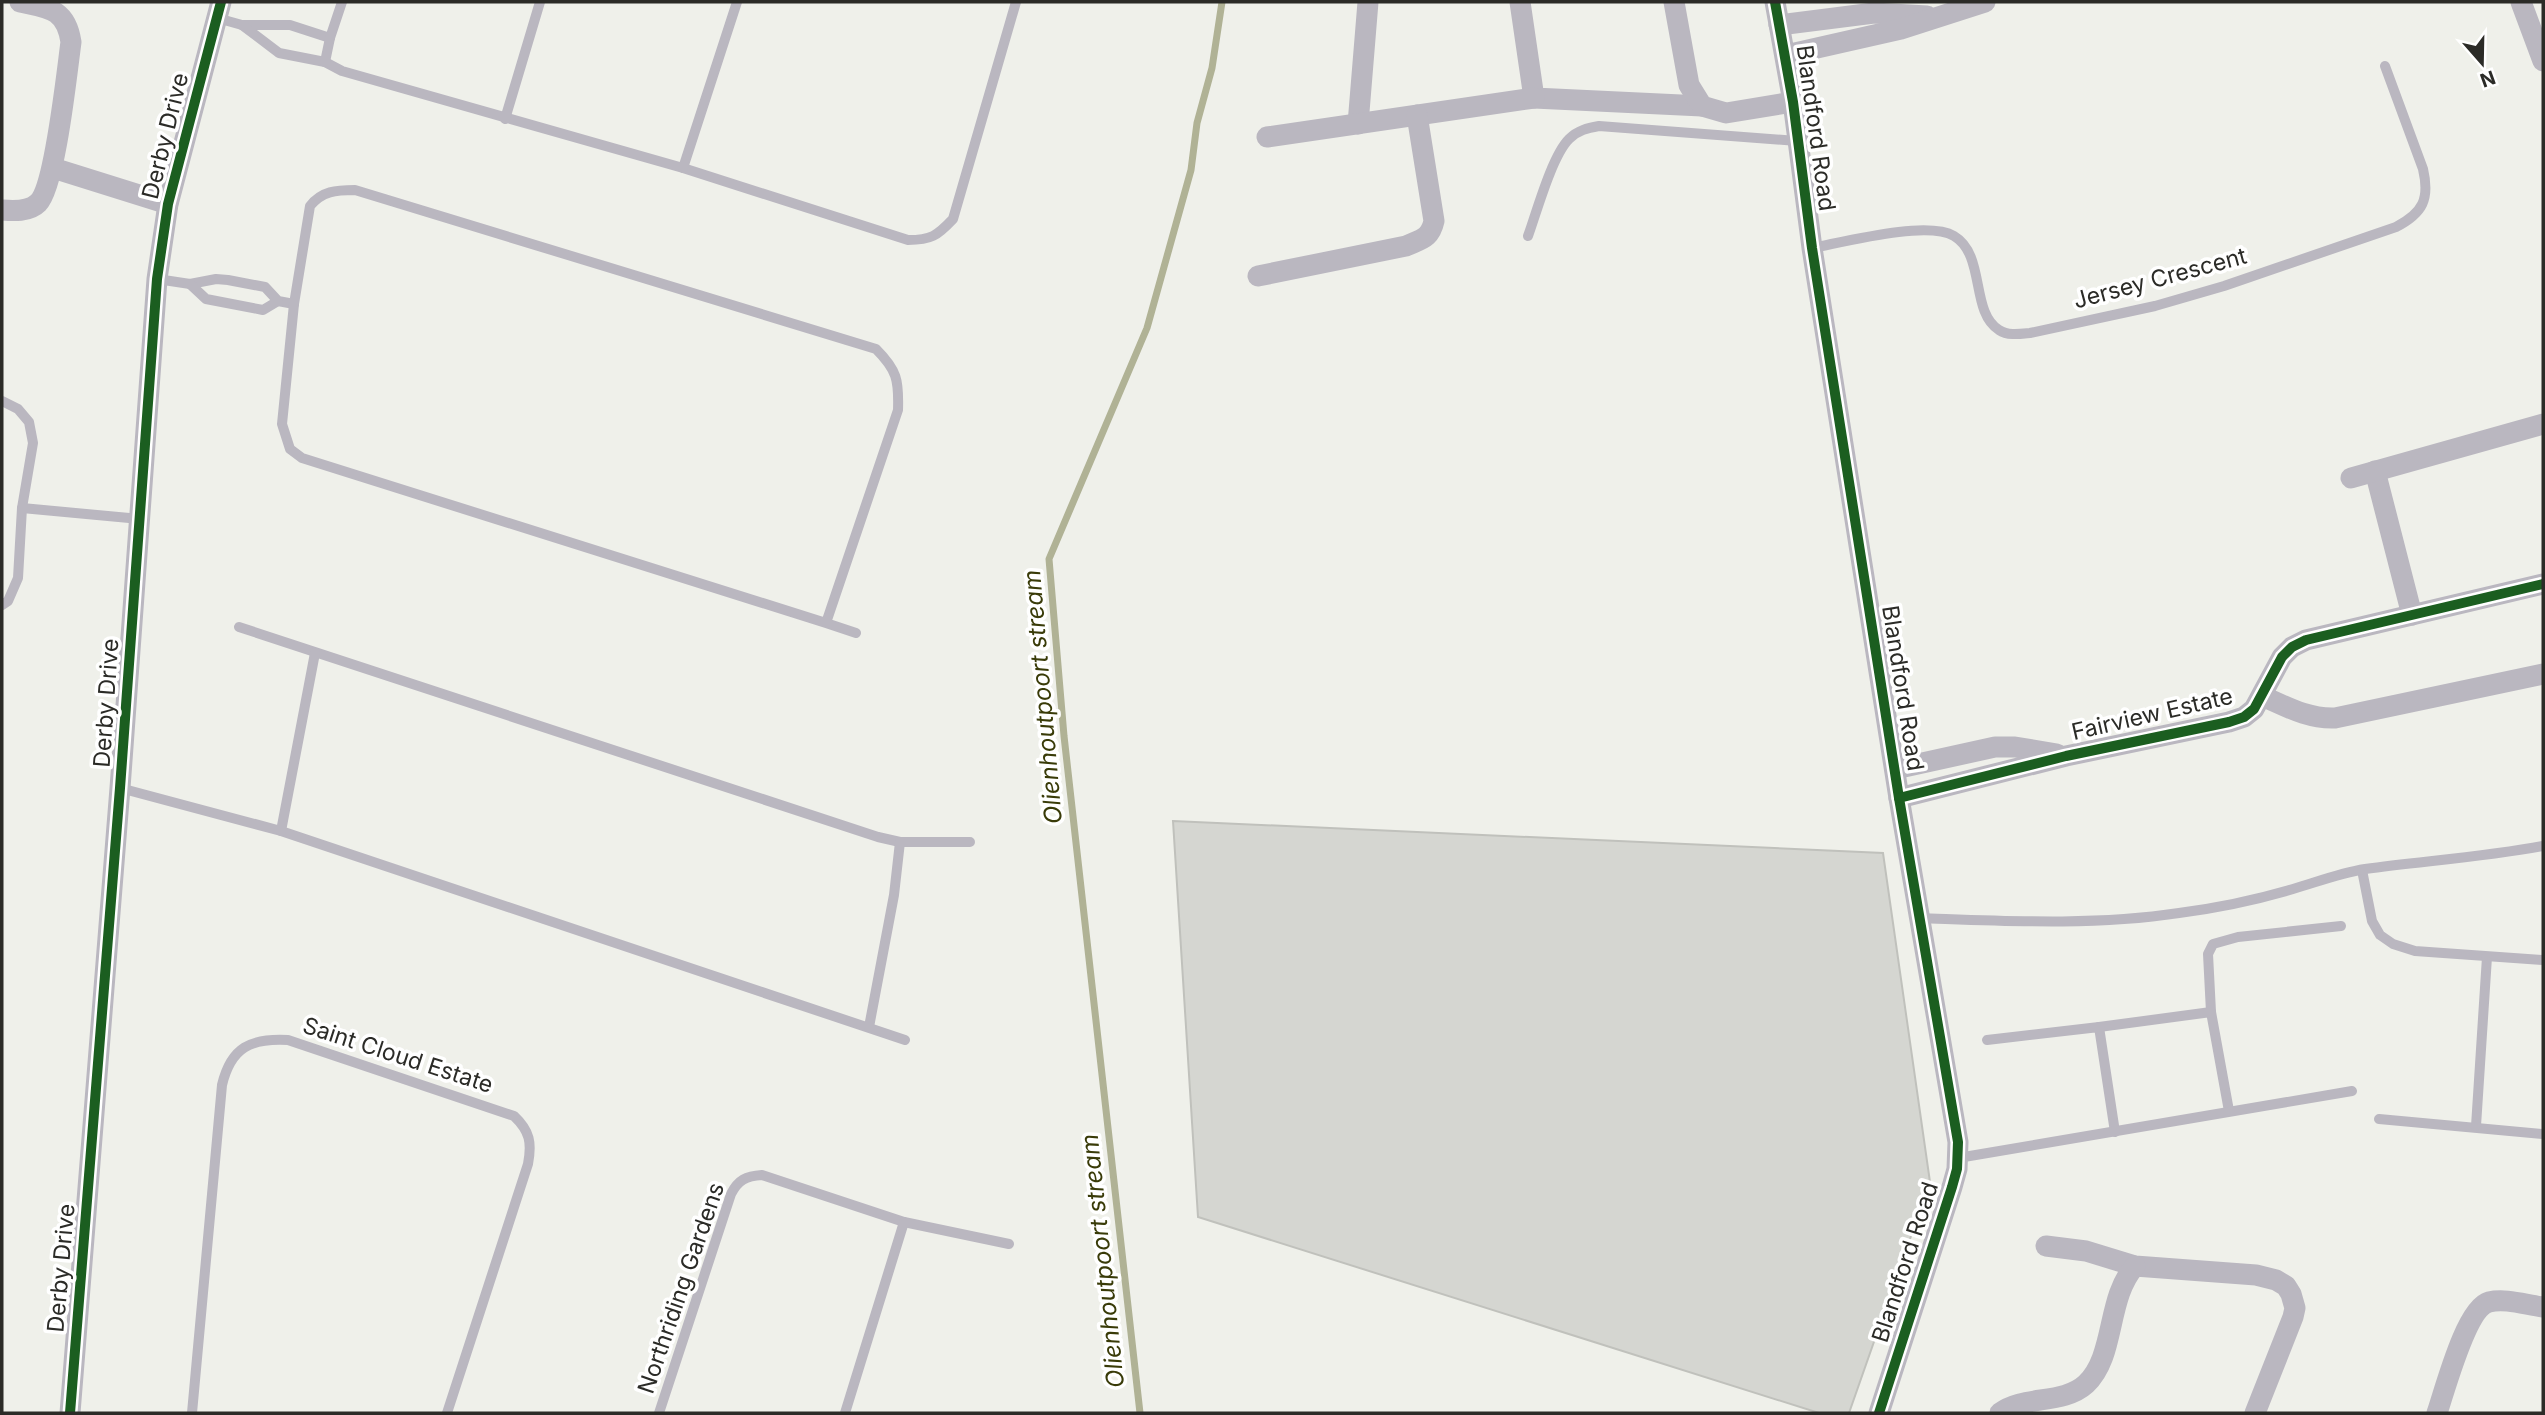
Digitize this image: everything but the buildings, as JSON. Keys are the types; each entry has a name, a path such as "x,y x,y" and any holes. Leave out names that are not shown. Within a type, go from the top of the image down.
{"street":[{"path":"2,210 26,210 38,203 47,190 53,168 71,42 69,29 61,15 48,8 20,2"},
{"path":"1358,124 1368,2"},
{"path":"1520,2 1534,98"},
{"path":"1674,2 1689,85 1703,106"},
{"name":"Blandford Road","path":"1775,2 1786,55 1812,248 1899,798 1955,1112 1958,1158 1952,1187 1879,1413"},
{"path":"1779,25 1874,13 1942,17 1985,2"},
{"path":"2521,2 2542,54"},
{"name":"Derby Drive","path":"70,1413 157,279 168,204 219,10"},
{"path":"1786,55 1899,15"},
{"path":"1267,137 1534,98 1703,106 1726,113 1793,102"},
{"path":"1258,276 1405,246 1432,232 1434,221 1417,115"},
{"path":"53,168 168,204"},
{"path":"2351,478 2543,424"},
{"path":"2375,471 2412,615"},
{"name":"Fairview Estate","path":"1899,798 2066,756 2229,722 2244,717 2254,709 2274,668 2292,647 2306,640 2543,584"},
{"name":"Fairview Estate","path":"2262,696 2304,715 2319,719 2335,718 2543,674"},
{"name":"Fairview Estate","path":"1895,769 1995,747 2015,747 2066,756"},
{"path":"2046,1246 2098,1254 2135,1266 2256,1275 2276,1280 2286,1286 2293,1298 2293,1317 2255,1413"},
{"path":"2000,1413 2019,1405 2064,1395 2082,1387 2091,1379 2100,1363 2120,1292 2127,1275 2135,1266"},
{"path":"2437,1413 2470,1321 2480,1307 2486,1303 2503,1301 2543,1307"}],"lane":[{"path":"325,62 342,2"},
{"path":"505,119 540,2"},
{"path":"683,168 737,2"},
{"path":"219,10 279,53 325,62 342,71 683,168 908,240 925,240 939,234 953,219 1016,2"},
{"path":"242,25 290,25 330,38"},
{"name":"Jersey Crescent","path":"1812,248 1889,233 1936,230 1955,236 1967,250 1974,267 1989,319 1998,330 2011,335 2155,306 2224,286 2396,227 2410,220 2420,210 2426,196 2425,176 2385,66"},
{"path":"1528,236 1559,152 1569,139 1580,131 1600,125 1797,141"},
{"path":"826,623 898,410 898,388 892,365 876,349 355,190 326,193 310,206 294,304 282,424 290,449 302,458 856,633"},
{"path":"157,279 190,284 216,279 228,280 265,288 278,301 294,304"},
{"path":"190,284 206,299 220,302 262,310 278,301"},
{"path":"2,401 18,409 29,422 33,443 22,508 19,578 8,601 2,605"},
{"path":"22,508 140,519"},
{"path":"240,626 854,830 900,842 970,842"},
{"path":"281,831 315,653"},
{"path":"120,788 281,831 905,1040"},
{"path":"869,1027 896,883 900,842"},
{"path":"1920,918 2020,922 2169,915 2247,900 2362,870 2543,846"},
{"path":"2362,870 2376,930 2384,939 2403,949 2543,960"},
{"path":"2229,1111 2211,1012 2208,954 2213,944 2238,937 2341,926"},
{"path":"2476,1126 2487,957"},
{"path":"1987,1040 2211,1012"},
{"path":"2099,1027 2115,1132"},
{"name":"Saint Cloud Estate","path":"192,1413 222,1085 226,1069 235,1054 250,1044 268,1039 288,1040 514,1116 529,1134 531,1149 528,1164 447,1413"},
{"path":"1958,1158 2352,1091"},
{"path":"2379,1119 2543,1134"},
{"name":"Northriding Gardens","path":"659,1413 736,1183 749,1176 762,1175 904,1222 1009,1244"},
{"path":"845,1413 904,1222"}],"waterway":[{"name":"Olienhoutpoort stream","path":"1140,1413 1064,736 1049,559 1147,328 1191,170 1197,123 1212,68 1222,2"}],"cycle path":[{"path":"70,1413 157,279 168,204 221,2"},
{"path":"1775,2 1793,102 1812,248 1899,798 1958,1142 1957,1169 1952,1187 1879,1413"},
{"path":"1899,798 2066,756 2229,722 2244,717 2254,709 2282,657 2292,647 2306,640 2543,584"}]}
